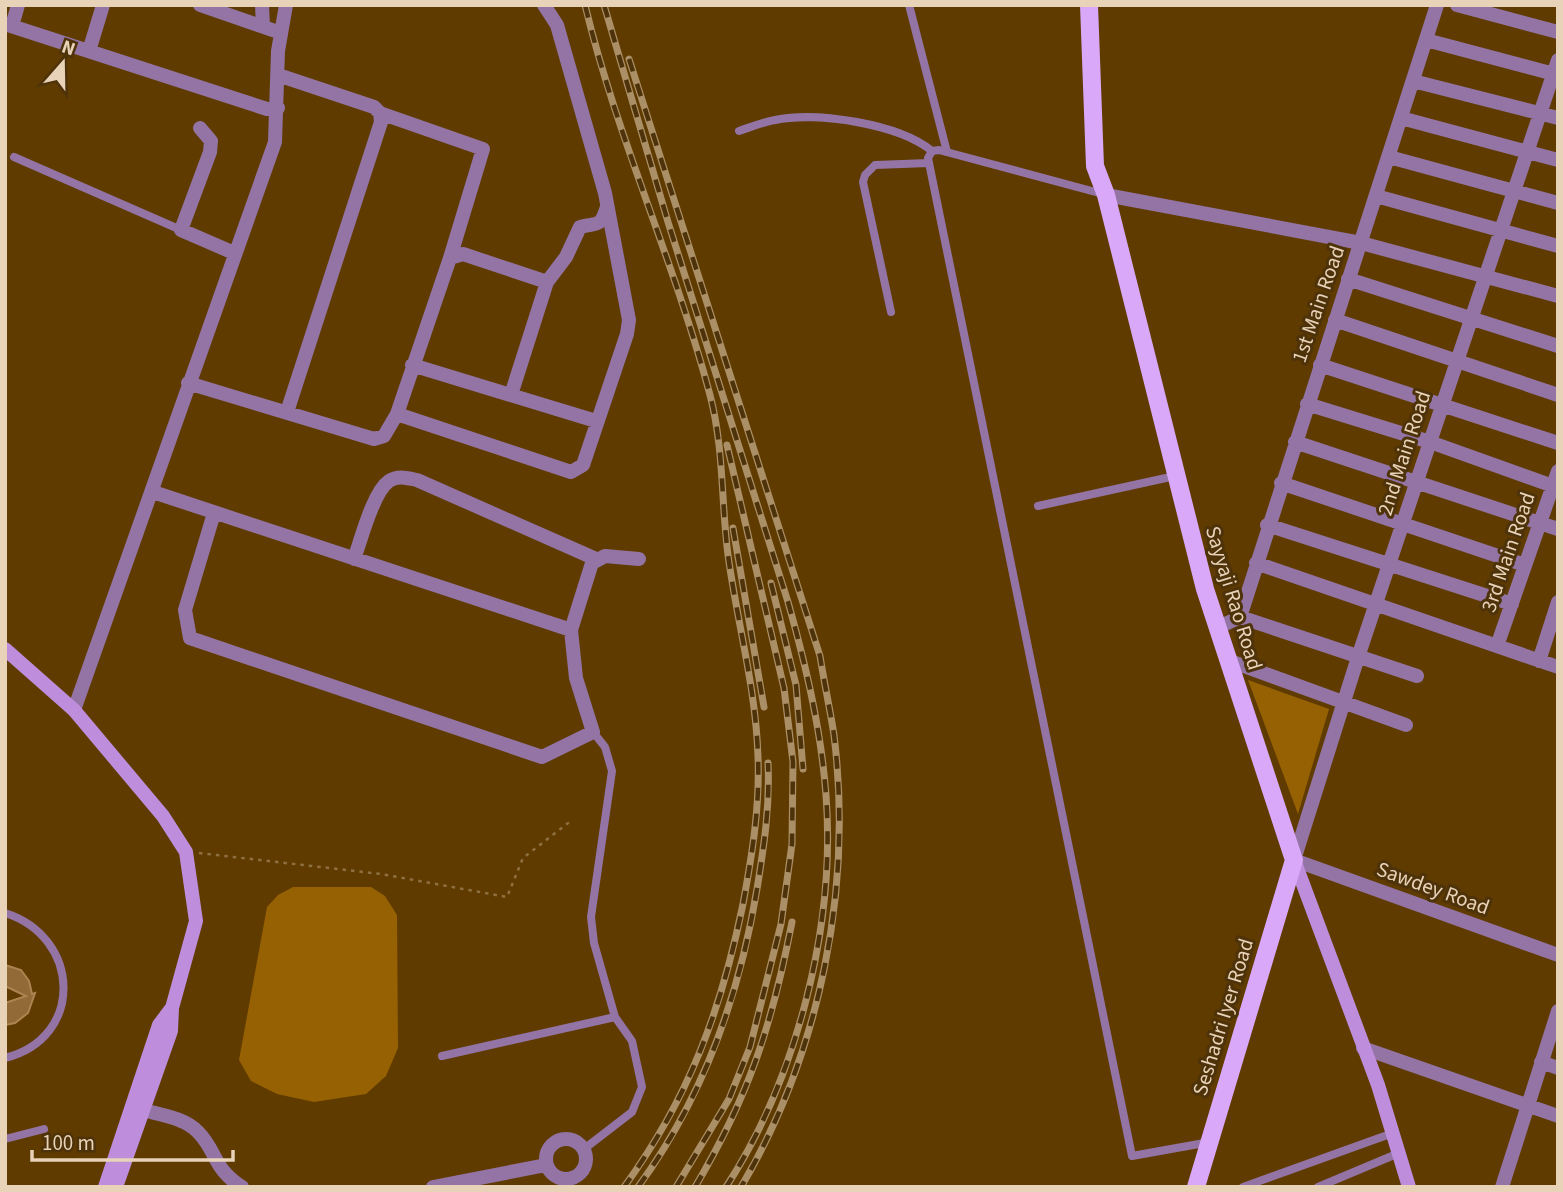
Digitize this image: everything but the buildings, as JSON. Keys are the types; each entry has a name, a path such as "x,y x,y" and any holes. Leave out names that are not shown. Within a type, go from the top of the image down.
{"main road":[{"name":"Sayyaji Rao Road","path":"1089,5 1095,166 1106,195 1175,476 1219,627 1294,860 1393,1133 1409,1187"},
{"path":"5,649 74,710 163,816 186,852 195,921 172,1008 171,1031 116,1187"},
{"name":"Seshadri Iyer Road","path":"1196,1187 1294,860"},
{"path":"105,1187 159,1025 172,1008"}],"street":[{"path":"18,5 9,25 267,109 278,108"},
{"path":"89,51 103,5"},
{"path":"200,5 281,33"},
{"path":"262,5 263,26"},
{"path":"74,710 275,142 281,33 286,5"},
{"path":"397,414 571,472 583,465 627,334 629,320 608,206 557,25 544,5"},
{"name":"1st Main Road","path":"1240,617 1267,525 1437,5"},
{"path":"1457,5 1558,32"},
{"path":"1426,40 1556,69"},
{"name":"2nd Main Road","path":"1294,860 1441,404 1556,69"},
{"path":"188,383 374,439 384,436 397,414 450,258 483,149 380,113 362,102 278,75"},
{"path":"1413,81 1558,118"},
{"path":"287,412 382,122 380,113"},
{"path":"1401,118 1558,160"},
{"path":"200,128 211,141 210,152 181,230 234,253"},
{"path":"1389,157 1558,203"},
{"path":"1106,195 1361,243 1558,296"},
{"path":"1376,196 1558,246"},
{"path":"512,395 547,282 566,257 575,232 580,227 597,226 603,221 608,206"},
{"path":"450,258 463,254 547,282"},
{"path":"1348,279 1558,346"},
{"path":"1335,320 1558,395"},
{"path":"412,365 596,421"},
{"path":"1320,365 1558,443"},
{"path":"1307,404 1430,442 1553,486"},
{"path":"1294,442 1558,529"},
{"name":"3rd Main Road","path":"1497,646 1558,471"},
{"path":"354,559 379,494 389,481 399,477 417,480 596,559 605,556 639,559"},
{"path":"1281,484 1525,565"},
{"path":"153,492 571,630"},
{"path":"214,513 185,610 190,638 542,757 593,732 576,678 571,630 596,559"},
{"path":"1267,525 1512,604"},
{"path":"1256,563 1558,667"},
{"path":"1539,661 1558,602"},
{"path":"1219,627 1240,617 1359,654 1417,676"},
{"path":"1230,661 1406,725"},
{"name":"Sawdey Road","path":"1294,860 1558,955"},
{"path":"1502,1187 1558,1013"},
{"path":"1363,1048 1558,1116"},
{"path":"1541,1062 1558,1068"},
{"path":"143,1110 185,1123 199,1133 221,1171 242,1187"},
{"path":"569,1139 584,1149 586,1163 574,1178 554,1176 546,1165 547,1151 556,1141 569,1139"},
{"path":"433,1187 546,1165"}],"lane":[{"path":"909,5 947,152"},
{"path":"739,131 776,120 806,116 889,128 916,139 932,151 947,152 1106,195"},
{"path":"932,151 929,163 1132,1156 1210,1142"},
{"path":"14,157 181,230"},
{"path":"891,312 863,182 865,174 874,165 929,163"},
{"path":"1038,506 1175,476"},
{"path":"584,1149 632,1112 640,1098 641,1080 632,1041 615,1017 601,974 591,917 612,771 605,747 593,732"},
{"path":"5,913 32,925 43,934 59,959 64,988 60,1009 51,1029 30,1049 5,1058"},
{"path":"442,1056 615,1017"},
{"path":"5,1139 44,1129"},
{"path":"1243,1187 1393,1133"},
{"path":"1318,1187 1399,1153"}],"path":[{"path":"186,852 381,874 507,897 523,858 572,820"}],"shaded area":[{"path":"1248,680 1329,709 1298,814"},
{"path":"293,887 371,887 385,896 397,915 398,1048 386,1076 366,1094 314,1102 277,1094 251,1081 239,1060 267,907 278,895"}],"railway":[{"path":"585,5 613,103 680,297 715,415 728,555 750,680 758,757 757,813 743,904 713,1017 700,1052 667,1120 624,1187"},
{"path":"604,5 668,222 788,602 812,698 824,770 827,845 825,896 806,999 773,1098 726,1187"},
{"path":"629,59 820,656 834,735 839,793 839,852 834,910 824,968 810,1026 792,1082 741,1187"},
{"path":"676,1187 729,1099 750,1047 781,924 792,844 793,762 784,688 727,445"},
{"path":"733,528 764,707"},
{"path":"771,583 796,685 803,769"},
{"path":"638,1187 681,1118 715,1046 729,1008 757,889 767,811 768,763"},
{"path":"695,1187 730,1122 756,1059 776,994 792,922"}]}
